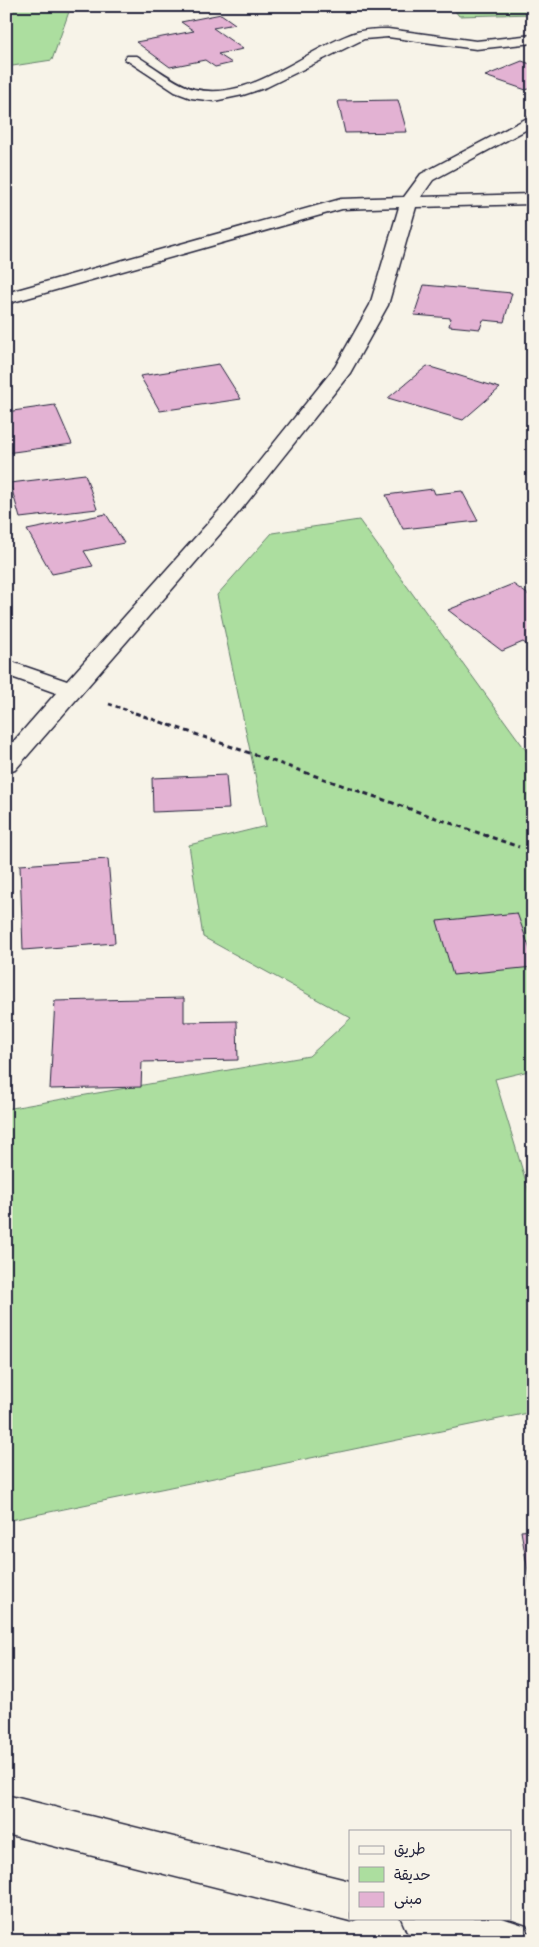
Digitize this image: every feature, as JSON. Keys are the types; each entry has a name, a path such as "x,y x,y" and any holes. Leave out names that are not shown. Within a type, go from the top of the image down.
{"street":[{"path":"132,59 180,89 191,93 214,96 238,92 262,84 360,34 388,33 476,45 533,39"},
{"path":"6,765 234,507 343,369 379,305 409,202 427,177 533,120"},
{"path":"6,298 341,204 533,199"},
{"path":"6,667 73,691"},
{"path":"6,1814 349,1900"},
{"path":"429,1920 511,1941"}],"path":[{"path":"73,691 519,847"}],"green space":[{"path":"6,6 71,6 52,60 6,67"},
{"path":"451,6 533,6 533,14 459,16"},
{"path":"359,520 533,760 533,1070 495,1079 533,1205 533,1412 6,1521 6,1109 309,1056 351,1018 203,937 189,845 266,826 217,595 272,533"}],"building":[{"path":"221,14 235,24 213,28 243,49 218,54 232,63 215,67 205,60 170,67 136,42 194,31 181,22"},
{"path":"522,61 533,65 533,87 526,90 485,76"},
{"path":"398,100 407,132 345,133 338,101"},
{"path":"424,285 512,293 504,322 483,320 480,329 449,326 451,318 414,315"},
{"path":"219,364 241,399 160,411 140,376"},
{"path":"427,366 500,388 463,420 388,398"},
{"path":"55,405 72,444 6,453 6,412"},
{"path":"85,474 97,509 20,518 10,483"},
{"path":"433,489 435,494 462,491 478,521 403,529 386,495"},
{"path":"106,514 124,543 84,551 93,566 52,574 27,530"},
{"path":"513,584 533,598 533,649 523,642 502,651 448,610"},
{"path":"226,775 229,809 153,812 152,778"},
{"path":"108,859 115,943 23,950 20,865"},
{"path":"517,913 533,958 533,967 453,975 437,921"},
{"path":"184,998 184,1022 237,1021 238,1060 142,1062 141,1087 50,1089 55,1001"},
{"path":"533,1530 533,1599 521,1531"}]}
